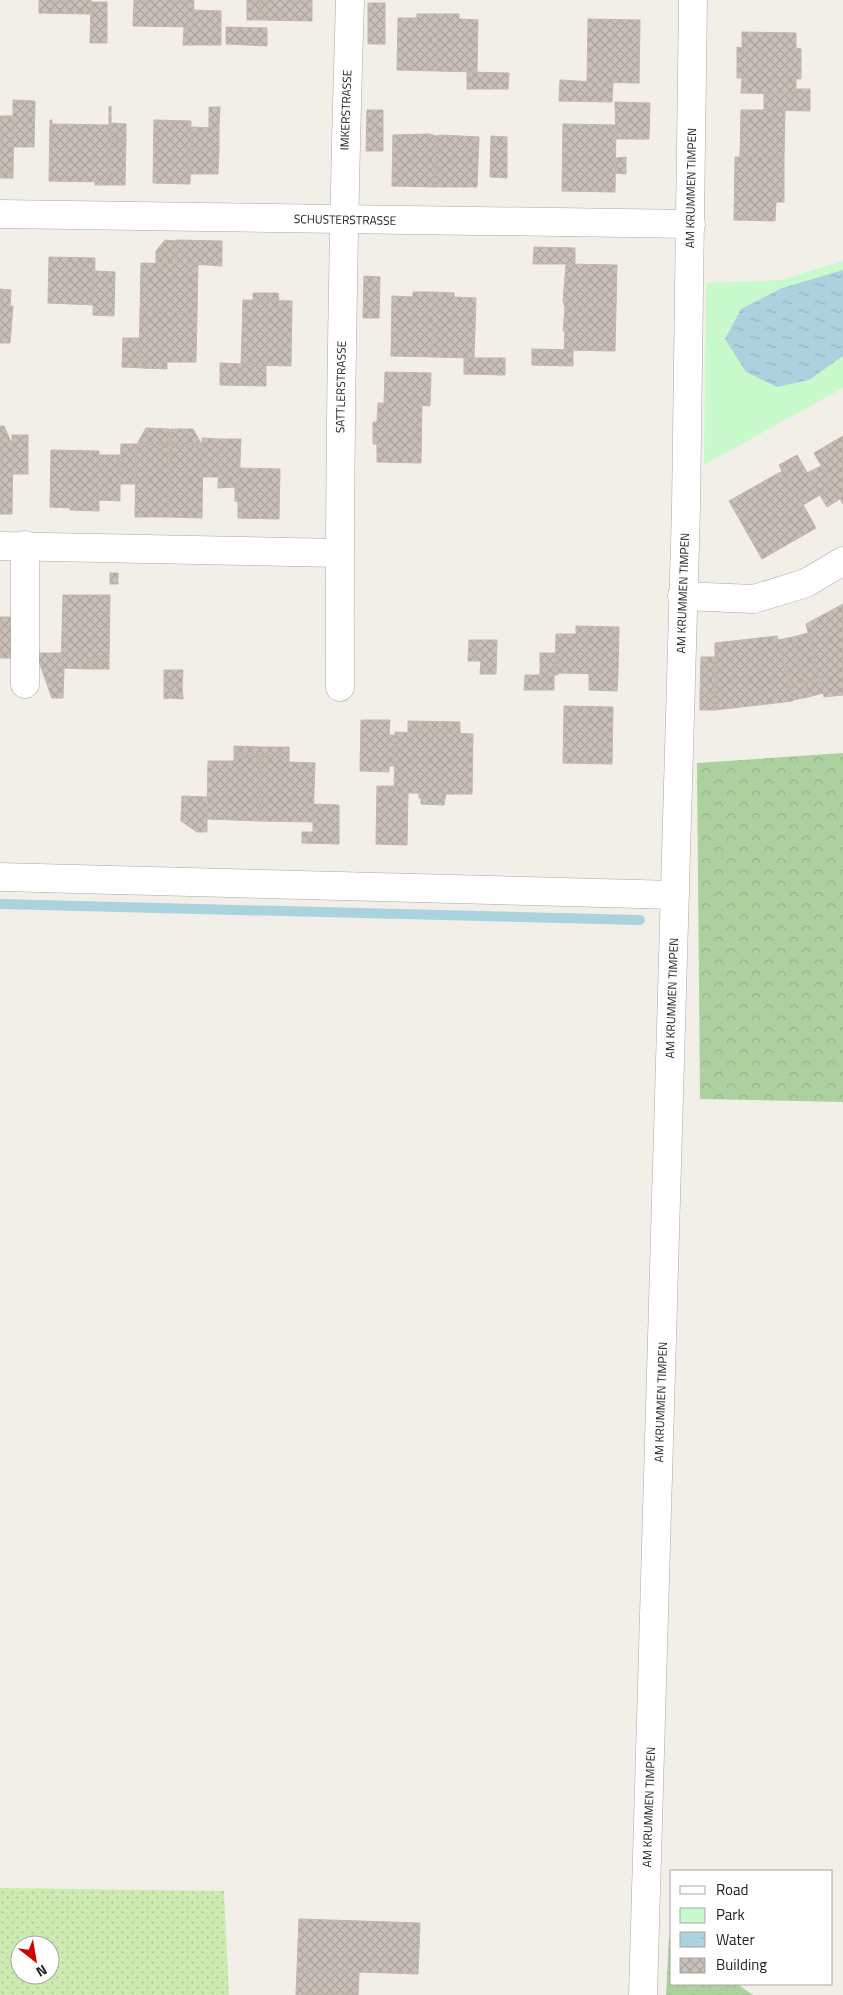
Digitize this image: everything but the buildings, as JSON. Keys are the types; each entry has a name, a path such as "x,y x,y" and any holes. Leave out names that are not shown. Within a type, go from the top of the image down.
{"street":[{"name":"IMKERSTRASSE","path":"343,220 350,0"},
{"name":"AM KRUMMEN TIMPEN","path":"643,1995 675,896 691,224 693,0"},
{"name":"SCHUSTERSTRASSE","path":"0,214 691,224"},
{"name":"SATTLERSTRASSE","path":"340,687 339,553 343,220"},
{"path":"25,684 12,545 339,553"},
{"path":"682,596 754,599 806,583 843,561"},
{"path":"0,877 675,896"}],"green space":[{"path":"843,261 843,388 704,465 706,283 781,280"},
{"path":"843,753 843,1102 700,1099 697,763"},
{"path":"0,1888 224,1891 229,1995 0,1995"},
{"path":"669,1937 670,1985 738,1985 753,1995 666,1995"}],"water":[{"path":"843,270 843,356 809,380 777,387 746,372 725,339 741,309 782,288"}],"waterway":[{"path":"0,904 640,920"}]}
